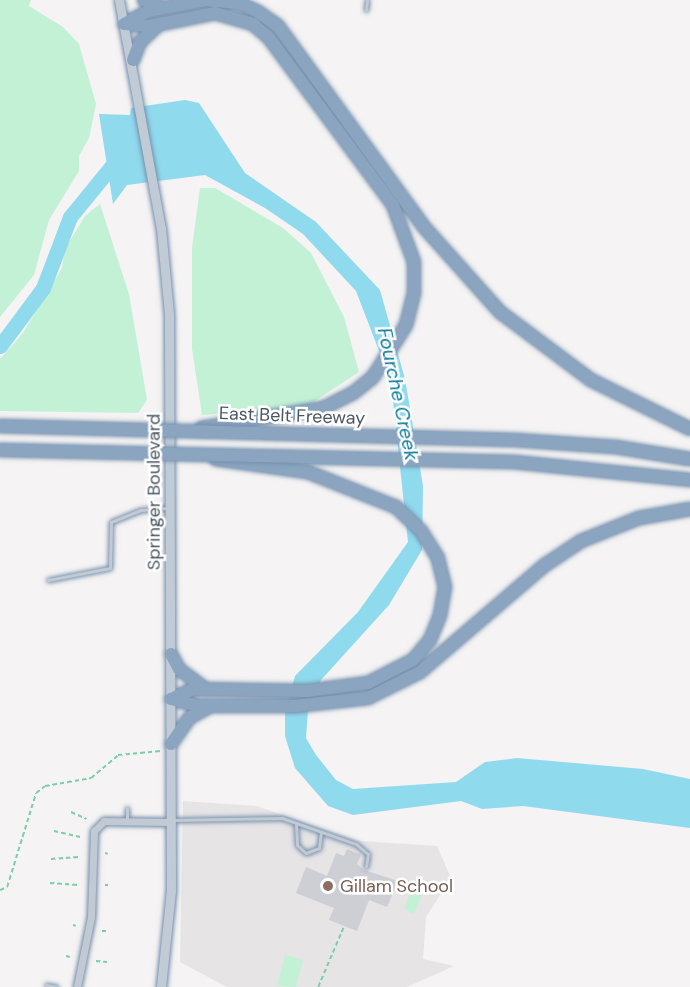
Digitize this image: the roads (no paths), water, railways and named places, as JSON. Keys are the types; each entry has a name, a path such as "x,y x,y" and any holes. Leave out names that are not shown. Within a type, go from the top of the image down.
{"highway":[{"path":"144,0 164,8"},
{"path":"124,24 164,8 205,0 239,3 278,27 424,227 500,312 591,380 690,429"},
{"path":"124,24 159,24 190,15 232,16 269,38 393,205 408,236 414,293 395,349 373,377 353,393 324,408 189,430"},
{"path":"134,66 140,42 159,24"},
{"name":"East Belt Freeway","path":"0,426 535,441 690,459"},
{"path":"0,450 514,462 690,480"},
{"path":"171,699 193,689 337,688 393,672 430,640 445,587 438,558 421,531 396,507 371,494 308,472 188,453"},
{"path":"171,699 212,706 242,706 348,703 379,694 435,661 545,565 581,541 639,518 690,509"},
{"path":"171,654 179,669 207,689"},
{"path":"170,747 189,718 212,706"}],"main road":[{"name":"Springer Boulevard","path":"119,0 134,66 161,228 169,315 170,927 161,987"}],"street":[{"path":"78,987 91,917 94,831 104,821 170,821"}],"lane":[{"path":"366,10 367,0"},
{"path":"48,580 110,568 111,522 141,510 170,508"},
{"path":"126,808 127,822"},
{"path":"170,821 282,818 356,844 368,854 366,867"},
{"path":"296,824 297,844 306,853 319,848 321,832"},
{"path":"46,985 57,987"}],"water":[{"path":"185,100 199,103 245,173 316,222 380,290 405,379 423,486 422,550 389,605 321,680 308,711 306,738 316,755 336,780 353,789 456,782 485,762 517,758 643,769 690,779 690,828 523,806 482,809 461,801 353,815 328,806 295,768 285,736 285,712 295,676 358,612 408,542 391,382 356,291 303,234 265,208 205,175 127,185 113,204 99,114 130,115 131,108"}],"waterway":[{"name":"Fourche Creek","path":"0,346 43,288 70,217 120,156"}],"place":[{"name":"Gillam School","path":"328,886"}]}
